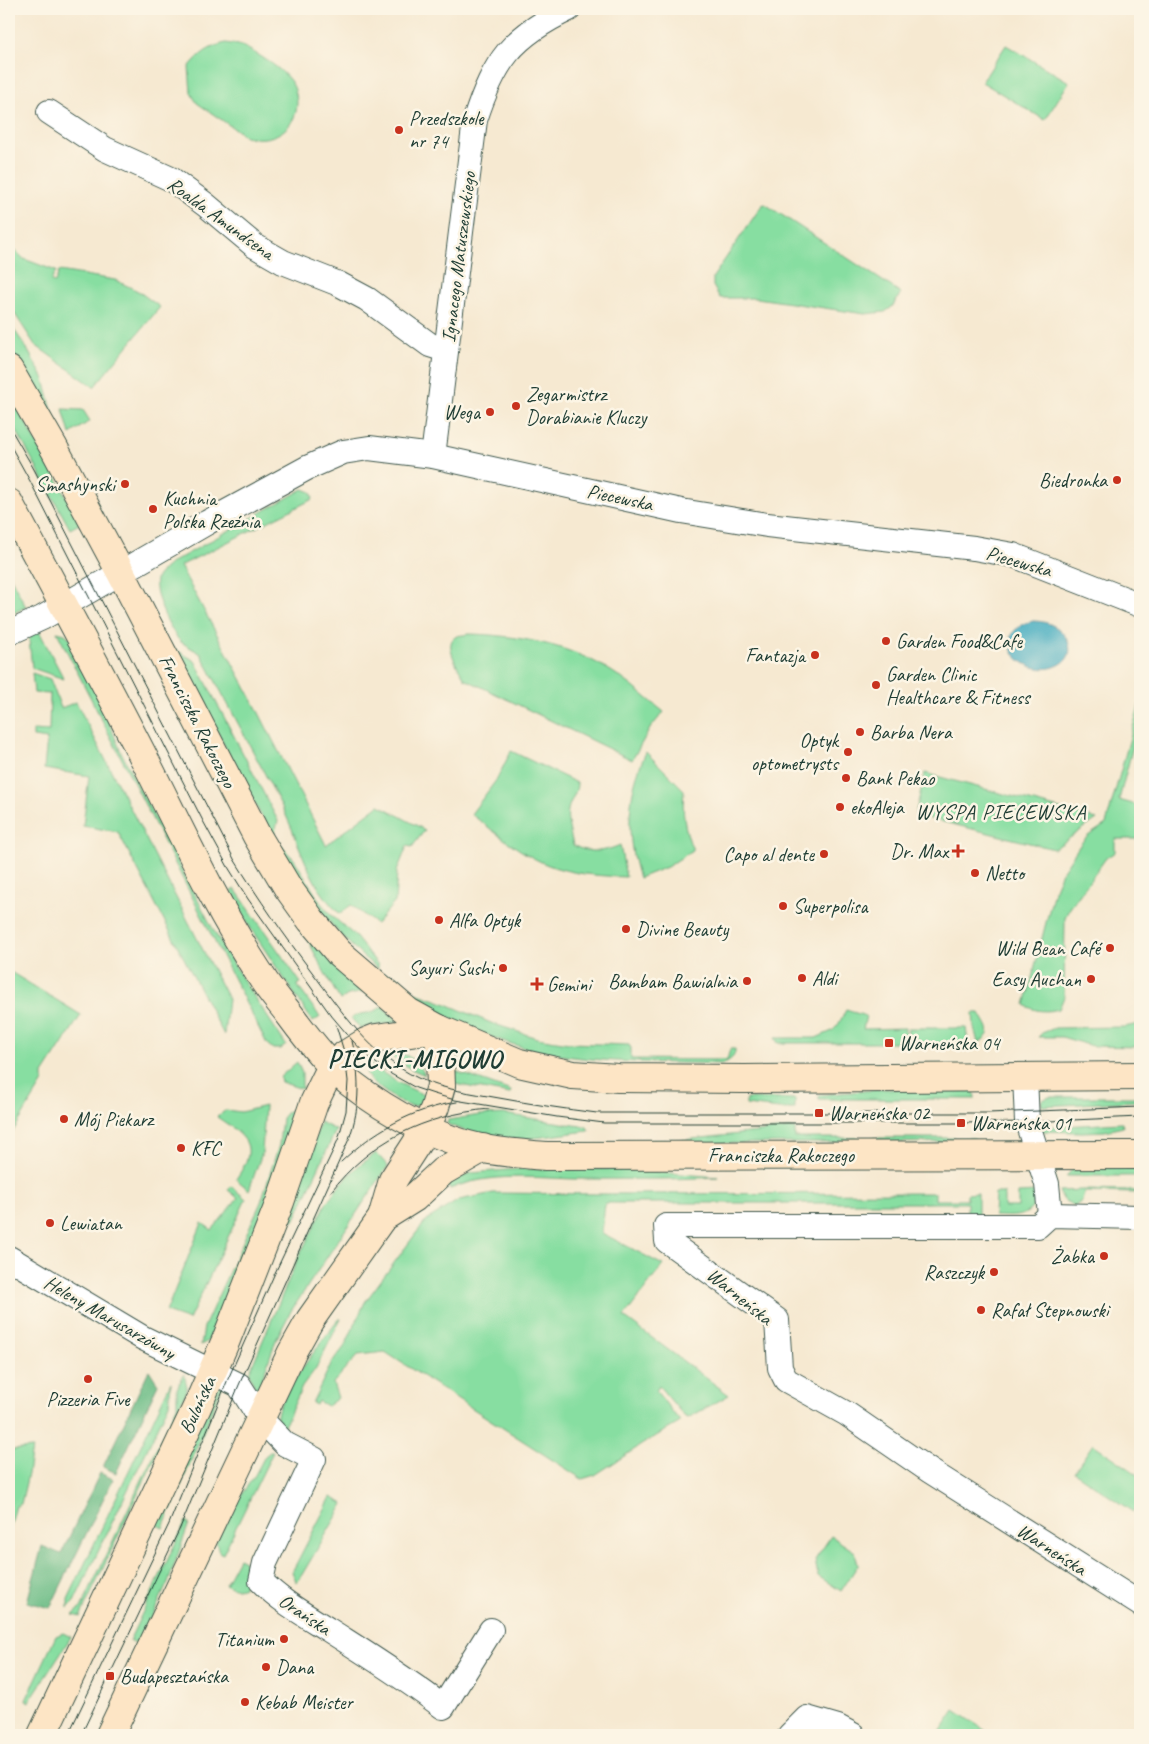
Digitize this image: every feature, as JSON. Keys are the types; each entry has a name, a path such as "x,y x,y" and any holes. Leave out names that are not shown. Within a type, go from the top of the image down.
{"main road":[{"name":"Franciszka Rakoczego","path":"9,370 54,448 121,573 257,836 288,888 311,920 339,953 408,1012 439,1029 519,1063 573,1075 637,1078 1140,1076"},
{"name":"Franciszka Rakoczego","path":"9,503 99,670 224,913 261,977 296,1024 333,1067 348,1081 374,1100 404,1118 426,1129 483,1148 506,1153 546,1156 1140,1155"},
{"path":"110,1735 292,1352 310,1320 382,1218 393,1180 426,1129 436,1107 440,1091 439,1029 376,1038 354,1048 333,1067"},
{"name":"Bulońska","path":"42,1735 212,1373 280,1202 314,1103 333,1067"},
{"path":"382,1218 414,1198 443,1170 483,1148"}],"street":[{"name":"Ignacego Matuszewskiego","path":"433,456 475,120 484,92 500,62 519,40 542,22 569,9"},
{"name":"Roalda Amundsena","path":"49,112 106,149 171,179 255,246 283,262 339,284 367,299 430,345 446,350"},
{"name":"Piecewska","path":"9,633 64,606 260,494 343,452 369,448 433,456 690,512 767,525 974,548 1013,555 1140,605"},
{"path":"1025,1076 1027,1122 1047,1184 1050,1215"},
{"name":"Warneńska","path":"1140,1217 1050,1215 1038,1226 666,1226 667,1241 777,1320 780,1368 786,1380 847,1414 930,1471 1140,1604"},
{"name":"Heleny Marusarzówny","path":"9,1258 143,1338 239,1385 260,1418"},
{"name":"Orańska","path":"260,1418 285,1444 314,1459 265,1563 261,1580 271,1591 418,1688 443,1707 491,1630"},
{"path":"790,1735 807,1718 838,1727 853,1735"}],"green space":[{"path":"226,43 242,46 264,59 280,70 292,83 297,102 296,113 292,122 277,135 267,138 245,136 197,103 191,93 189,67 205,51"},
{"path":"1006,45 1069,82 1045,120 982,82"},
{"path":"765,204 901,293 892,307 885,312 865,314 757,298 720,298 713,286 713,277 762,205"},
{"path":"9,245 24,259 56,271 51,281 55,283 59,271 115,280 138,291 160,307 94,387 35,345 9,305"},
{"path":"9,322 44,379 56,427 9,346"},
{"path":"9,392 81,523 70,529 9,417"},
{"path":"63,409 83,410 90,421 70,434"},
{"path":"303,489 311,492 313,499 180,566 254,703 326,845 379,805 425,830 412,847 407,846 397,871 395,902 376,924 351,905 340,914 320,890 306,864 282,807 201,654 181,642 172,630 156,591 157,577 171,563"},
{"path":"9,574 26,607 9,615"},
{"path":"39,631 64,679 32,668 29,640 32,634"},
{"path":"57,632 65,634 77,644 121,752 215,933 286,1045 281,1049 273,1049 267,1044"},
{"path":"469,634 504,636 540,642 574,653 614,673 664,712 651,727 632,760 465,679 453,657 451,644 457,636"},
{"path":"173,648 195,661 278,821 273,838 258,809"},
{"path":"32,673 50,679 61,708 76,702 228,999 224,1035 118,832 83,826 89,776 44,769 47,739 33,737 33,730 49,731 50,694 34,693"},
{"path":"1140,702 1140,719 1119,800 1140,806 1140,839 1115,839 1115,852 1106,858 1068,911 1065,918 1064,997 1059,1009 1046,1011 1033,1009 1025,1005 1054,891 1062,872 1082,842 1106,824"},
{"path":"511,751 577,783 568,814 573,845 585,850 596,851 620,845 626,877 583,874 546,864 512,845 471,814 497,779"},
{"path":"646,752 684,790 684,820 693,850 667,867 639,878 632,846 630,814 635,783"},
{"path":"925,773 1097,819 1054,849 915,815"},
{"path":"274,839 294,859 320,902 330,914 355,936 378,965 378,969 356,950 317,907"},
{"path":"235,889 301,983 297,985 320,1017 313,1022 251,929 231,891"},
{"path":"308,935 364,992 348,995 340,1000 306,936"},
{"path":"9,971 81,1015 43,1074 43,1082 9,1138"},
{"path":"397,986 491,1023 537,1038 569,1043 629,1045 631,1048 631,1059 727,1060 730,1049 735,1049 735,1052 732,1058 722,1064 613,1061 548,1053 528,1049 488,1036 450,1018"},
{"path":"382,1006 399,1022 360,1028 351,1018 359,1014 370,1013"},
{"path":"846,1010 866,1016 863,1029 905,1028 905,1043 778,1043 775,1038 816,1038 832,1031 838,1025"},
{"path":"973,1013 980,1013 988,1030 987,1036 978,1043 974,1027"},
{"path":"1140,1024 1140,1047 1092,1046 1062,1037 1038,1037 1042,1033 1055,1028 1124,1027"},
{"path":"908,1028 966,1028 968,1043 907,1043"},
{"path":"387,1052 400,1053 410,1058 425,1075 411,1069 387,1054"},
{"path":"297,1062 302,1073 302,1089 281,1082 280,1077"},
{"path":"368,1063 397,1082 426,1096 424,1100 418,1105 411,1106 387,1093 367,1075"},
{"path":"455,1071 511,1091 510,1094 454,1084"},
{"path":"884,1089 974,1089 975,1099 819,1099 819,1095"},
{"path":"1049,1097 1140,1097 1140,1101 1042,1106 1041,1101"},
{"path":"746,1099 795,1099 795,1109 746,1105"},
{"path":"265,1106 262,1153 249,1190 236,1179 247,1158 248,1150 246,1143 236,1130 217,1117 226,1110 241,1112"},
{"path":"289,1110 297,1112 260,1226 215,1329 208,1341 201,1345 204,1327 261,1202 279,1145 282,1118"},
{"path":"504,1114 587,1127 589,1131 536,1138 496,1139 479,1136 447,1124 448,1120 480,1115"},
{"path":"320,1122 336,1130 294,1221 288,1219"},
{"path":"1122,1123 1123,1127 1105,1131 1042,1131 1042,1127"},
{"path":"795,1128 795,1138 974,1138 974,1142 639,1144 639,1141 683,1140"},
{"path":"376,1153 388,1166 291,1311 276,1340 257,1393 249,1373 298,1258 327,1202 357,1167"},
{"path":"1075,1167 1140,1167 1140,1176 1066,1176"},
{"path":"518,1169 621,1169 718,1177 683,1179 576,1179 512,1177 480,1180 450,1189 445,1184 471,1173"},
{"path":"231,1186 246,1199 189,1320 166,1312 202,1223 212,1230 238,1198 228,1190"},
{"path":"1059,1191 1140,1191 1140,1193 1084,1192 1082,1201 1075,1206 1063,1200"},
{"path":"1036,1192 1035,1201 1028,1212 1016,1216 994,1216 995,1193 1004,1193 1004,1207 1018,1207 1018,1193"},
{"path":"493,1193 935,1193 935,1200 967,1200 967,1194 978,1193 978,1217 967,1216 967,1203 605,1203 602,1233 663,1265 624,1317 729,1395 688,1418 684,1416 659,1386 656,1391 679,1420 679,1423 595,1475 582,1479 385,1352 358,1355 333,1383 338,1398 327,1406 318,1401 316,1405 312,1403 331,1364 345,1346 365,1302 428,1219 459,1200"},
{"path":"339,1319 341,1319 316,1368 302,1387 283,1429 277,1417 286,1394"},
{"path":"149,1370 158,1384 116,1473 103,1467"},
{"path":"184,1374 187,1387 186,1392 80,1617 73,1615 81,1608 177,1406 177,1389"},
{"path":"171,1382 169,1404 74,1602 68,1608 68,1599"},
{"path":"224,1382 163,1528 151,1522 212,1387"},
{"path":"1093,1444 1140,1476 1140,1500 1133,1512 1074,1472"},
{"path":"9,1447 13,1450 32,1448 21,1504 16,1506 9,1532"},
{"path":"273,1452 223,1554 219,1552 216,1542 231,1509 255,1475 265,1456"},
{"path":"100,1473 113,1479 50,1608 27,1602 42,1546 61,1554"},
{"path":"331,1497 344,1504 297,1583 292,1572"},
{"path":"186,1521 189,1523 169,1580 139,1645 129,1641"},
{"path":"831,1536 855,1552 858,1565 841,1591 818,1576 815,1560"},
{"path":"239,1558 245,1561 247,1572 244,1587 237,1589 225,1584"},
{"path":"63,1633 71,1637 29,1702 26,1700 56,1636"},
{"path":"955,1710 992,1735 938,1735"}],"water":[{"path":"1032,621 1051,625 1064,634 1070,651 1065,661 1046,669 1023,663 1015,655 1010,646 1011,637 1018,628"}],"tram line":[{"path":"9,426 35,471 234,859 281,930 347,1017 372,1045 401,1069 428,1082 458,1091 597,1113 988,1113 1140,1107"},
{"path":"9,443 228,867 248,899 330,1014 369,1058 391,1074 416,1088 455,1100 604,1123 961,1123 1140,1117"},
{"path":"68,1735 169,1524 228,1379 274,1275 338,1140 346,1111 348,1081 345,1055 336,1025"},
{"path":"81,1735 180,1528 239,1385 349,1139 356,1114 358,1090 357,1066 352,1041"},
{"path":"341,1162 366,1141 394,1123 424,1110 457,1102"},
{"path":"330,1193 362,1159 400,1134 443,1117 489,1109"}],"place":[{"name":"Przedszkole nr 74","path":"399,130"},
{"name":"Zegarmistrz Dorabianie Kluczy","path":"516,406"},
{"name":"Wega","path":"490,412"},
{"name":"Biedronka","path":"1117,480"},
{"name":"Smashynski","path":"125,484"},
{"name":"Kuchnia Polska Rzeźnia","path":"153,509"},
{"name":"Garden Food&Cafe","path":"886,641"},
{"name":"Fantazja","path":"815,655"},
{"name":"Garden Clinic Healthcare & Fitness","path":"876,685"},
{"name":"Barba Nera","path":"860,732"},
{"name":"Optyk optometrysts","path":"848,752"},
{"name":"Bank Pekao","path":"846,778"},
{"name":"ekoAleja","path":"840,807"},
{"name":"Dr. Max","path":"958,851"},
{"name":"Capo al dente","path":"824,854"},
{"name":"Netto","path":"975,873"},
{"name":"Superpolisa","path":"783,906"},
{"name":"Alfa Optyk","path":"439,920"},
{"name":"Divine Beauty","path":"626,929"},
{"name":"Wild Bean Café","path":"1110,948"},
{"name":"Sayuri Sushi","path":"503,968"},
{"name":"Aldi","path":"802,978"},
{"name":"Easy Auchan","path":"1091,979"},
{"name":"Bambam Bawialnia","path":"747,981"},
{"name":"Gemini","path":"537,984"},
{"name":"Warneńska 04","path":"889,1043"},
{"name":"Warneńska 02","path":"819,1113"},
{"name":"Mój Piekarz","path":"64,1119"},
{"name":"Warneńska 01","path":"961,1123"},
{"name":"KFC","path":"181,1148"},
{"name":"Lewiatan","path":"50,1223"},
{"name":"Żabka","path":"1104,1256"},
{"name":"Raszczyk","path":"994,1272"},
{"name":"Rafał Stepnowski","path":"981,1310"},
{"name":"Pizzeria Five","path":"88,1379"},
{"name":"Titanium","path":"284,1639"},
{"name":"Dana","path":"266,1667"},
{"name":"Budapesztańska","path":"110,1676"},
{"name":"Kebab Meister","path":"245,1702"}],"district":[{"name":"WYSPA PIECEWSKA","path":"1001,812"},
{"name":"PIECKI-MIGOWO","path":"415,1058"}]}
